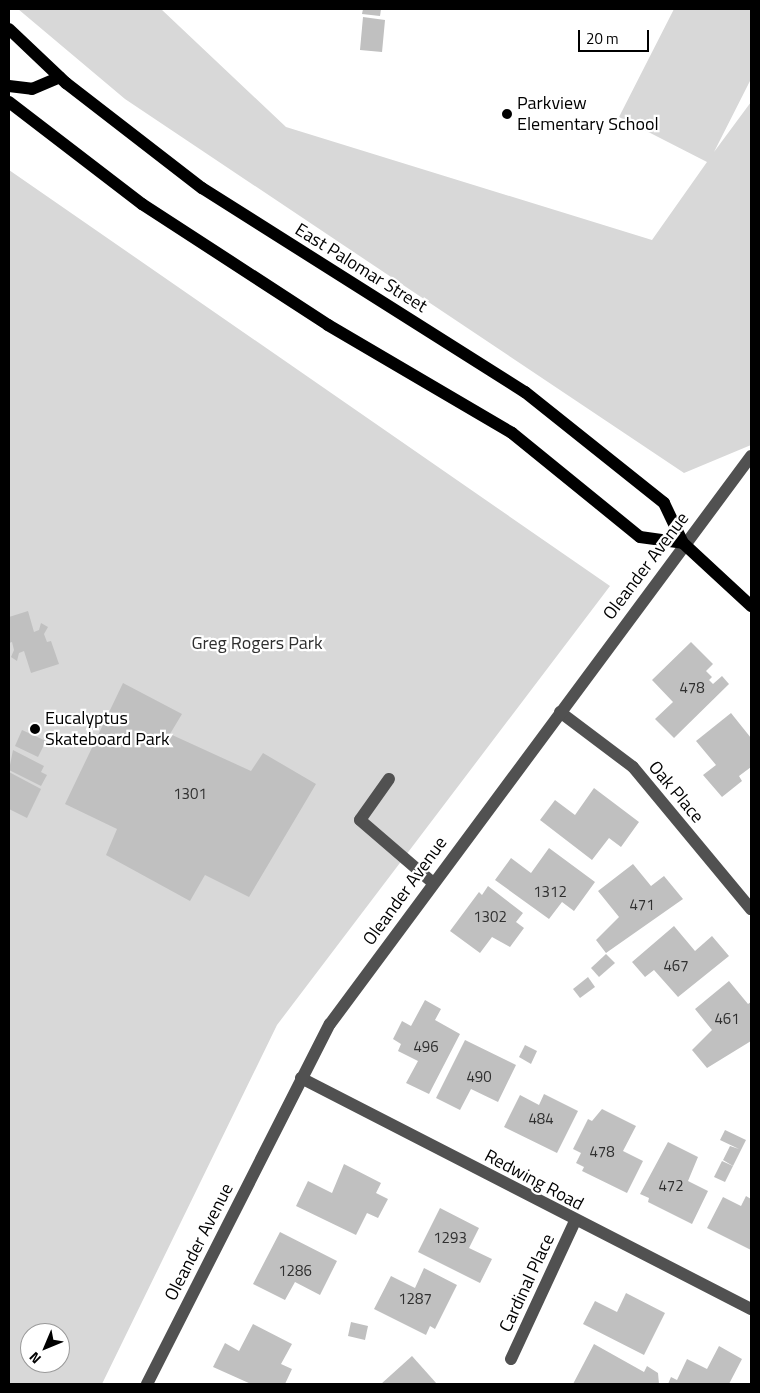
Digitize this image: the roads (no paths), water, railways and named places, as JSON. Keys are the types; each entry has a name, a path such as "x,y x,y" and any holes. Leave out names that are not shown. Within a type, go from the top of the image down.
{"main road":[{"name":"East Palomar Street","path":"9,29 60,77 202,188 525,392 664,503 684,543 751,606"},
{"path":"9,86 32,89 60,77"},
{"path":"9,102 142,204 328,325 512,433 640,537 684,543"}],"street":[{"name":"Oleander Avenue","path":"147,1384 330,1024 432,882 751,456"},
{"name":"Oak Place","path":"560,712 633,767 751,909"},
{"path":"389,779 360,820 432,882"},
{"name":"Redwing Road","path":"302,1078 575,1221 751,1309"},
{"name":"Cardinal Place","path":"511,1359 575,1221"}],"place":[{"name":"Parkview Elementary School","path":"507,114"},
{"name":"Eucalyptus Skateboard Park","path":"35,729"}],"park label":[{"name":"Greg Rogers Park","path":"257,643"}]}
